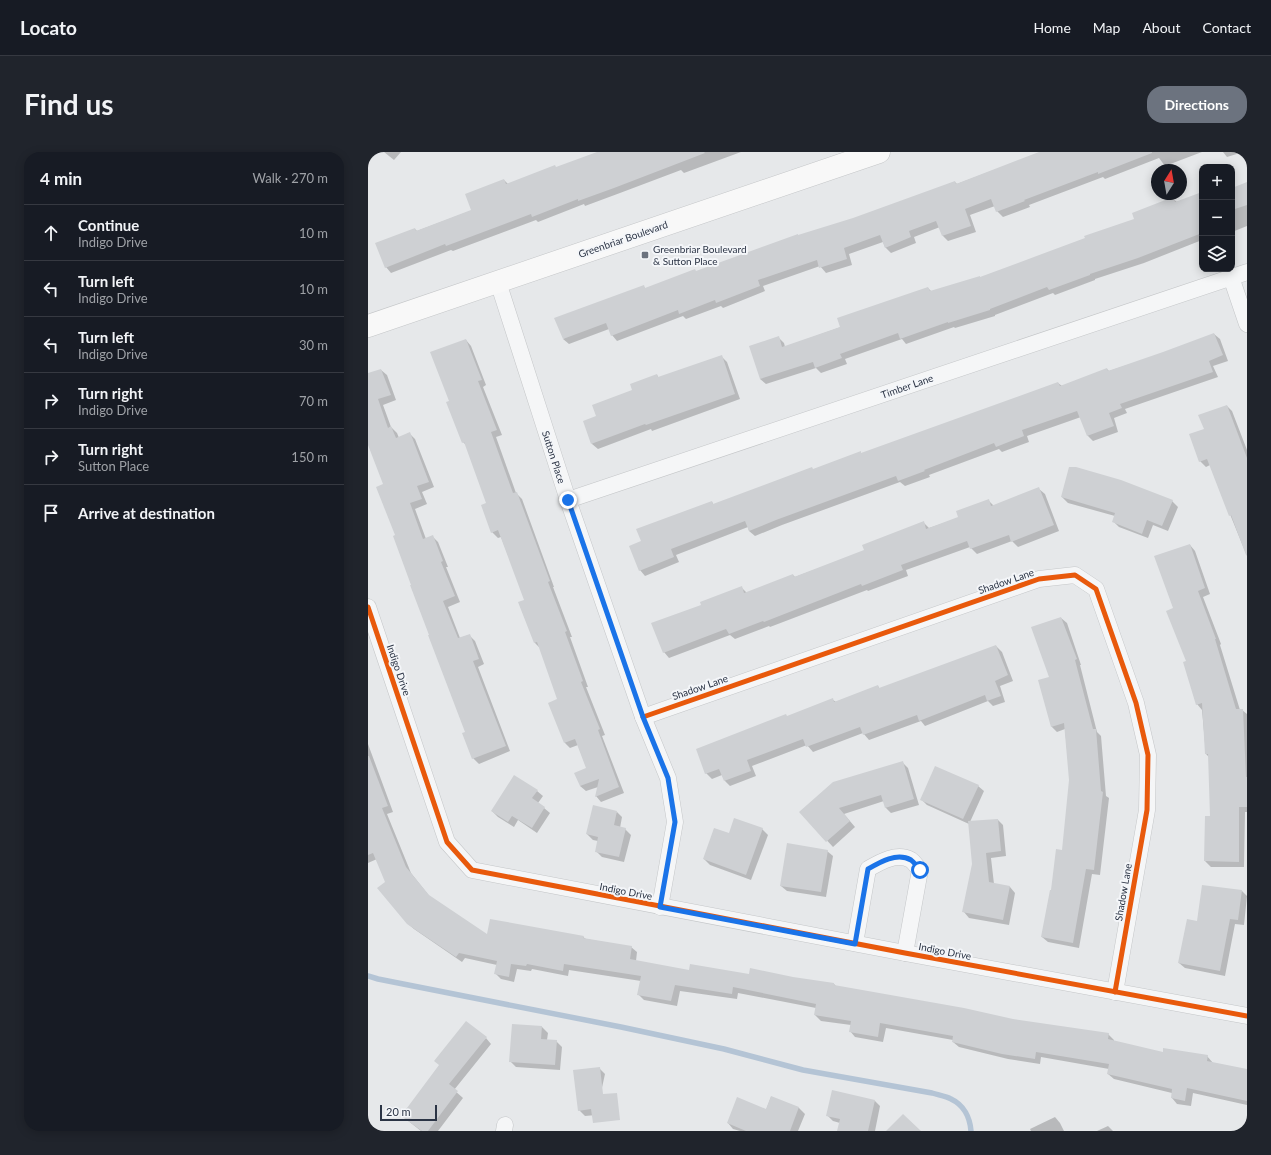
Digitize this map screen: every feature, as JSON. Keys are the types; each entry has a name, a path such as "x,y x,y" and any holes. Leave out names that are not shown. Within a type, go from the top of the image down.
{"street":[{"name":"Greenbriar Boulevard","path":"368,326 879,152"},
{"name":"Timber Lane","path":"568,500 1247,272"},
{"path":"1231,277 1247,324"},
{"name":"Sutton Place","path":"498,282 568,500 643,717 668,778 675,822 660,907"},
{"name":"Shadow Lane","path":"643,717 1039,579 1075,575 1096,589 1136,703 1148,756 1147,810 1115,992"},
{"name":"Indigo Drive","path":"368,607 447,842 472,870 855,944 1247,1016"},
{"name":"Indigo Drive","path":"855,944 868,869 881,861 900,857 911,860 920,870 905,953"}],"building":[{"path":"597,152 705,153 578,201 578,199 532,217 531,214 446,246 445,244 385,268 375,243 415,228 416,231 471,210 465,194 504,179 506,184 555,165 556,167"},
{"path":"1039,152 1152,153 1098,174 1098,172 996,212 991,199 965,209 971,226 942,236 936,221 909,231 911,237 885,248 880,235 844,248 847,259 819,268 817,260 758,280 760,286 716,303 715,300 679,314 678,310 611,336 606,323 563,339 554,318 644,285 645,288 695,269 696,271 798,234 853,218 955,181 956,184"},
{"path":"1247,182 1247,205 1235,209 1235,200 1235,187"},
{"path":"1199,193 1199,234 1049,290 1047,287 990,310 948,322 900,339 898,333 840,354 842,358 815,368 813,362 760,379 749,346 779,336 782,347 840,327 837,318 928,287 930,291 980,277 1085,238 1084,236 1134,219 1132,213 1165,200 1174,200 1175,202 1187,200 1187,198"},
{"path":"1214,333 1223,355 1209,361 1213,372 1120,404 1122,408 1109,413 1114,426 1087,436 1077,411 1022,430 1024,436 996,447 994,443 898,481 896,476 749,531 745,521 671,549 674,557 639,571 629,546 641,541 636,529 712,501 713,504 812,467 813,469 861,451 861,453 1058,382 1060,386 1107,368 1108,371"},
{"path":"466,339 482,380 478,381 497,430 491,432 513,493 517,492 550,581 548,582 567,631 565,632 583,681 581,682 600,729 598,730 619,787 595,797 599,779 580,786 574,773 586,768 575,739 564,743 548,703 557,699 537,642 534,643 518,602 524,600 498,530 491,533 481,505 486,503 464,442 462,443 446,402 449,401 430,352"},
{"path":"722,355 735,394 591,444 583,421 596,416 592,405 632,390 630,384 657,374 658,377"},
{"path":"381,369 391,395 378,399 388,428 391,426 396,438 410,432 429,482 417,486 422,499 410,503 423,539 433,535 443,561 441,562 455,596 443,601 458,638 470,634 479,659 473,661 506,746 472,759 462,733 465,732 428,635 393,536 395,535 376,487 383,484 368,445 368,373"},
{"path":"1227,405 1247,458 1247,555 1231,515 1229,516 1207,459 1199,462 1189,434 1204,429 1198,415"},
{"path":"1069,467 1076,467 1121,480 1173,500 1162,526 1147,520 1142,534 1112,522 1115,513 1061,497"},
{"path":"1039,487 1054,525 1011,542 1009,535 970,549 967,541 901,565 903,570 862,586 861,584 729,634 726,629 663,653 651,623 701,605 700,602 742,586 744,593 793,574 794,577 864,550 862,545 924,521 926,529 958,517 956,511 989,499 991,506"},
{"path":"1190,544 1205,588 1198,591 1216,639 1236,709 1243,709 1247,777 1247,807 1239,807 1239,862 1204,861 1205,816 1210,816 1208,754 1205,754 1202,703 1196,705 1183,662 1186,661 1166,611 1173,608 1154,556"},
{"path":"1061,617 1077,659 1075,660 1093,729 1096,729 1101,791 1103,792 1094,870 1086,869 1073,943 1041,937 1051,890 1056,849 1062,850 1069,780 1064,723 1051,727 1038,680 1049,677 1031,627"},
{"path":"996,645 1008,675 995,681 1001,696 987,701 985,695 919,721 917,715 863,735 860,727 806,747 803,739 747,760 751,771 724,781 719,769 705,774 696,749 786,714 787,716 833,698 834,702 878,685 879,688"},
{"path":"368,756 388,806 382,808 406,867 429,895 487,934 490,919 584,936 583,938 632,946 630,959 689,970 690,964 749,974 750,968 793,977 834,983 834,985 964,1008 1013,1019 1109,1033 1108,1039 1163,1052 1163,1048 1208,1055 1207,1061 1247,1069 1247,1101 1187,1088 1185,1101 1171,1098 1172,1089 1107,1074 1109,1064 1036,1052 1035,1059 1002,1054 952,1042 953,1036 880,1023 878,1037 849,1032 851,1021 814,1015 816,1004 733,987 732,994 675,985 671,1001 637,995 641,976 564,964 563,971 527,964 526,966 511,964 509,977 494,974 497,961 459,953 456,957 407,924 377,888 385,882 373,853 368,855"},
{"path":"903,761 914,799 885,808 881,795 839,808 850,821 826,842 799,812 833,782"},
{"path":"935,766 979,785 963,819 920,800"},
{"path":"514,775 538,790 532,798 545,807 532,828 512,816 508,822 491,811"},
{"path":"593,805 617,811 614,825 626,828 619,857 595,852 598,837 586,834"},
{"path":"734,818 763,828 746,875 703,859 714,828 729,833"},
{"path":"998,819 1001,851 986,853 989,882 1010,886 1003,920 962,912 972,864 968,821"},
{"path":"787,843 828,850 821,892 780,886"},
{"path":"1202,885 1242,890 1238,920 1230,919 1220,971 1178,963 1187,919 1197,921"},
{"path":"466,1021 487,1037 449,1084 458,1091 428,1131 422,1131 401,1116 439,1065 434,1061"},
{"path":"512,1024 542,1026 541,1039 557,1040 555,1065 509,1062"},
{"path":"600,1067 603,1094 617,1093 620,1120 593,1123 591,1109 578,1111 573,1070"},
{"path":"832,1090 875,1100 868,1131 837,1131 840,1119 826,1116"},
{"path":"771,1096 799,1107 790,1131 746,1131 727,1123 737,1097 766,1109"},
{"path":"903,1114 921,1131 886,1131"}],"waterway":[{"path":"368,976 724,1049 803,1070 932,1093 949,1098 963,1108 968,1117 971,1131"}],"cycle path":[{"path":"643,717 1039,579 1075,575 1096,589 1136,703 1148,755 1147,810 1115,992"},
{"path":"368,607 447,842 472,870 905,953 1247,1016"}],"place":[{"name":"Greenbriar Boulevard & Sutton Place","path":"645,255"}],"route":[{"path":"568,500 643,717 668,778 675,822 660,907 855,944 868,869 881,861 900,857 911,860 920,870"}]}
